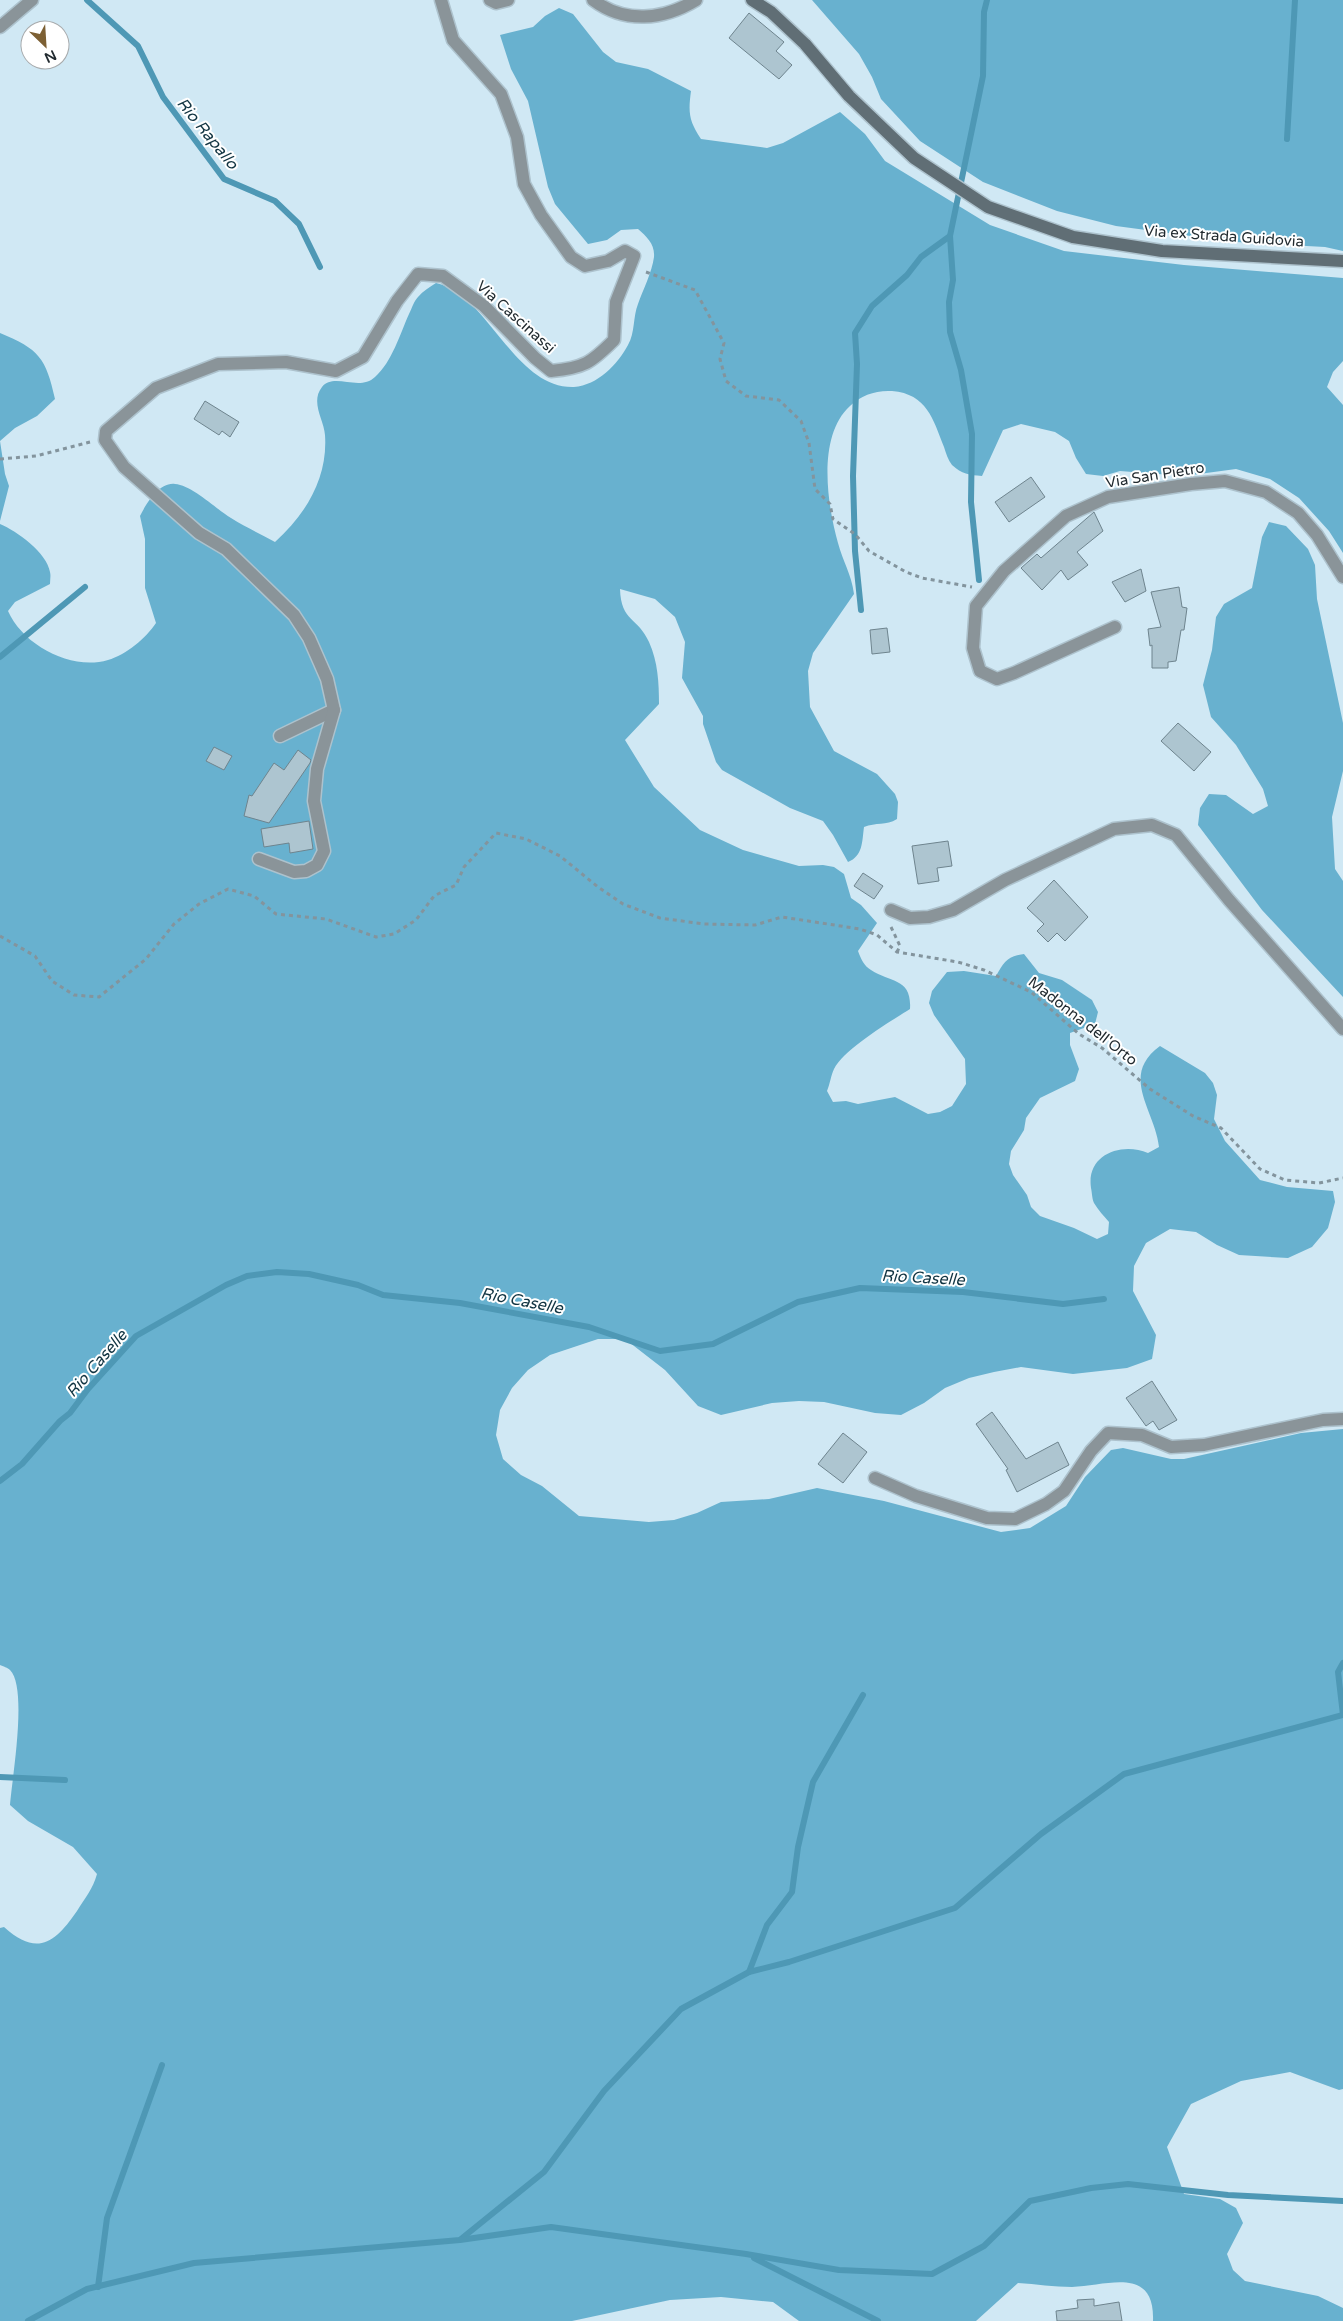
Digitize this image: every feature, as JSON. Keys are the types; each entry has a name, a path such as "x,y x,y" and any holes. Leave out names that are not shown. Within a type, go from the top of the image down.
{"street":[{"path":"0,27 32,0"},
{"path":"441,0 453,40 501,94 517,137 524,184 542,215 571,257 586,266 608,261 625,251 634,256 630,268"},
{"path":"490,0 496,3 508,0"},
{"path":"593,0 621,15 651,17 684,7 696,0"},
{"name":"Via ex Strada Guidovia","path":"752,0 771,12 805,44 849,96 914,158 988,207 1073,236 1162,251 1343,261"},
{"name":"Via Cascinassi","path":"105,440 106,431 156,388 218,364 286,362 336,371 363,357 397,301 418,274 443,276 484,306 535,358 551,371 575,369 596,359 614,340 616,302 630,268"},
{"path":"105,440 124,467 199,534 226,549 294,615 320,660 327,678 334,710 317,769 314,801 324,852 317,865 306,871 294,872 259,859"},
{"name":"Via San Pietro","path":"1115,627 1014,673 997,678 980,671 973,648 976,606 1004,571 1066,516 1108,497 1225,480 1266,492 1298,513 1317,535 1343,577"},
{"path":"280,736 334,710"},
{"path":"891,910 910,918 930,917 953,910 1005,880 1114,829 1152,824 1176,836 1228,900 1343,1029"},
{"path":"875,1478 916,1496 987,1518 1015,1520 1046,1504 1064,1490 1091,1451 1108,1433 1142,1435 1171,1447 1196,1445 1322,1420 1343,1419"}],"path":[{"path":"630,268 649,272 695,290 724,343 720,359 726,381 746,396 778,400 801,421 809,443 815,489 830,504 833,519 855,534 869,551 906,572 922,578 988,590"},
{"path":"0,459 36,456 84,442 105,440"},
{"name":"Madonna dell'Orto","path":"0,936 36,956 52,981 74,995 99,997 146,959 174,924 199,904 228,889 254,896 276,914 326,919 376,937 394,934 416,920 434,896 456,884 464,867 496,833 526,839 560,856 598,887 623,904 660,918 704,924 755,925 782,917 860,928 878,935 897,952 958,962 984,970 1031,992 1079,1034 1102,1048 1150,1088 1193,1116 1220,1128 1260,1170 1285,1180 1319,1183 1343,1178"}],"shaded area":[{"path":"812,0 1343,0 1343,251 1325,247 1236,242 1116,226 1057,211 983,182 920,141 881,99 872,77 859,54"},
{"path":"559,8 573,14 603,52 616,62 648,69 691,91 690,117 701,139 767,148 783,143 840,112 865,134 885,161 990,225 1064,251 1184,265 1343,278 1343,361 1333,372 1327,387 1343,405 1343,553 1329,531 1299,498 1270,479 1236,469 1184,476 1120,471 1103,476 1086,474 1076,458 1069,441 1055,432 1021,424 1003,430 982,476 973,475 962,472 952,465 932,418 921,403 913,397 904,393 880,391 864,396 850,406 840,419 833,435 829,452 828,490 834,527 854,594 813,653 808,671 810,707 834,751 877,774 895,794 898,802 897,819 864,827 859,852 857,856 848,862 823,821 790,808 722,770 716,762 703,724 703,716 682,678 685,642 675,617 655,599 620,589 623,608 645,634 656,665 659,704 625,740 654,787 700,830 743,850 799,866 823,865 834,867 844,874 851,898 861,905 877,923 858,951 862,959 869,968 904,986 908,992 910,1009 857,1044 839,1061 834,1069 827,1091 833,1102 846,1101 858,1104 895,1097 928,1114 940,1112 952,1106 966,1084 965,1059 934,1015 929,1003 932,991 947,972 964,971 996,976 1007,960 1024,954 1039,973 1062,980 1092,1000 1098,1012 1095,1024 1070,1033 1070,1045 1079,1069 1075,1081 1040,1098 1026,1118 1024,1130 1011,1151 1009,1164 1013,1175 1027,1195 1031,1207 1040,1216 1074,1228 1097,1239 1108,1234 1109,1222 1093,1201 1091,1176 1094,1167 1100,1159 1117,1150 1138,1150 1148,1153 1159,1147 1141,1081 1142,1069 1148,1057 1160,1046 1205,1073 1213,1083 1217,1095 1214,1119 1225,1141 1260,1180 1287,1187 1333,1191 1335,1202 1328,1228 1312,1247 1288,1258 1239,1255 1217,1245 1196,1232 1170,1229 1146,1243 1134,1266 1133,1291 1156,1335 1152,1359 1127,1368 1073,1374 1021,1367 994,1372 969,1378 945,1388 924,1403 901,1415 875,1413 824,1402 799,1401 772,1403 721,1415 698,1406 665,1370 625,1339 598,1339 550,1355 528,1370 512,1388 500,1410 496,1435 503,1459 521,1475 542,1486 579,1516 649,1522 674,1520 697,1513 721,1502 769,1499 817,1488 884,1501 1001,1532 1030,1528 1066,1506 1085,1477 1111,1450 1123,1448 1171,1459 1184,1459 1301,1433 1343,1429 1343,2089 1339,2090 1290,2072 1241,2081 1191,2104 1167,2147 1184,2194 1220,2199 1236,2208 1243,2223 1227,2254 1233,2270 1245,2281 1318,2296 1343,2308 1343,2321 1153,2321 1152,2303 1146,2292 1137,2285 1114,2283 1058,2287 1018,2283 976,2321 799,2321 773,2302 721,2297 670,2300 572,2321 0,2321 0,1928 4,1927 26,1942 36,1944 53,1938 77,1911 91,1889 97,1874 73,1847 28,1821 10,1805 16,1755 18,1695 15,1680 10,1670 0,1665 0,524 15,532 37,550 48,565 50,574 50,584 15,602 8,611 15,623 36,644 64,658 79,662 108,660 115,658 135,645 156,623 145,588 145,539 140,516 158,490 169,484 182,485 189,488 236,521 275,542 296,520 313,494 319,480 325,451 324,429 317,405 317,399 322,387 333,381 362,383 375,377 391,356 415,300 436,283 454,291 471,304 518,358 534,373 553,384 574,387 591,382 606,373 624,352 630,340 636,309 651,269 654,252 650,241 638,229 621,230 607,240 588,244 555,204 548,187 528,101 511,69 500,35 533,27 545,16"},
{"path":"0,333 24,344 39,357 48,374 55,399 37,416 15,428 0,441"},
{"path":"0,441 5,474 9,486 0,521"},
{"path":"1269,522 1286,526 1308,549 1315,565 1317,599 1343,723 1343,771 1332,817 1335,869 1343,881 1343,997 1262,910 1198,825 1200,808 1209,794 1226,795 1253,814 1268,806 1263,789 1236,745 1211,717 1203,685 1212,650 1216,617 1224,604 1252,588 1262,537"}],"building":[{"path":"749,13 784,42 776,51 792,65 779,79 729,38"},
{"path":"205,401 239,422 230,437 222,431 219,435 194,419"},
{"path":"1031,477 1045,497 1009,522 995,502"},
{"path":"1094,512 1103,531 1077,552 1088,565 1068,580 1061,570 1042,590 1021,568 1037,554 1041,558"},
{"path":"1141,569 1146,591 1125,602 1112,582"},
{"path":"1179,587 1182,607 1187,608 1184,630 1181,630 1176,661 1168,662 1168,668 1152,668 1152,645 1150,646 1148,629 1161,627 1151,592"},
{"path":"887,628 890,652 872,654 870,630"},
{"path":"1178,723 1211,752 1194,771 1161,741"},
{"path":"214,747 232,756 224,770 206,761"},
{"path":"298,750 311,760 310,763 269,823 244,816 249,795 252,796 274,763 284,770"},
{"path":"309,821 313,849 290,853 289,843 264,847 261,829"},
{"path":"948,841 952,866 937,868 939,881 918,884 912,846"},
{"path":"863,873 883,886 874,899 854,886"},
{"path":"1054,880 1088,917 1065,941 1057,933 1048,942 1037,931 1044,924 1027,908"},
{"path":"1152,1381 1177,1420 1159,1430 1153,1421 1146,1426 1126,1398"},
{"path":"992,1412 1026,1459 1058,1442 1069,1465 1017,1492 1006,1470 1008,1469 976,1424"},
{"path":"843,1433 867,1452 843,1483 818,1464"},
{"path":"1094,2299 1094,2306 1119,2302 1122,2321 1057,2321 1056,2311 1078,2308 1077,2300"}],"waterway":[{"name":"Rio Rapallo","path":"87,0 138,46 163,97 224,179 275,201 299,224 320,267"},
{"path":"861,610 855,551 853,476 857,364 855,333 872,306 907,275 921,257 950,236 983,76 984,12 987,0"},
{"path":"1287,139 1295,0"},
{"path":"950,236 953,280 949,302 950,332 961,370 972,434 971,502 979,580"},
{"path":"0,657 85,587"},
{"name":"Rio Caselle","path":"0,1481 22,1464 60,1421 70,1413 88,1389 136,1336 226,1285 247,1276 277,1272 309,1274 358,1285 383,1295 460,1303 589,1327 660,1351 713,1344 798,1302 860,1288 963,1292 1063,1304 1104,1299"},
{"path":"1343,1663 1338,1672 1343,1715"},
{"path":"749,1972 767,1925 792,1892 798,1847 813,1782 863,1695"},
{"path":"461,2239 544,2172 604,2091 681,2009 749,1972 789,1962 955,1908 1041,1834 1124,1774 1343,1715"},
{"path":"0,1777 65,1780"},
{"path":"98,2287 107,2218 162,2065"},
{"path":"28,2321 87,2289 194,2263 460,2240 551,2227 746,2254 839,2270 932,2274 984,2246 1030,2201 1091,2188 1128,2184 1228,2195 1343,2201"},
{"path":"754,2258 878,2321"}]}
